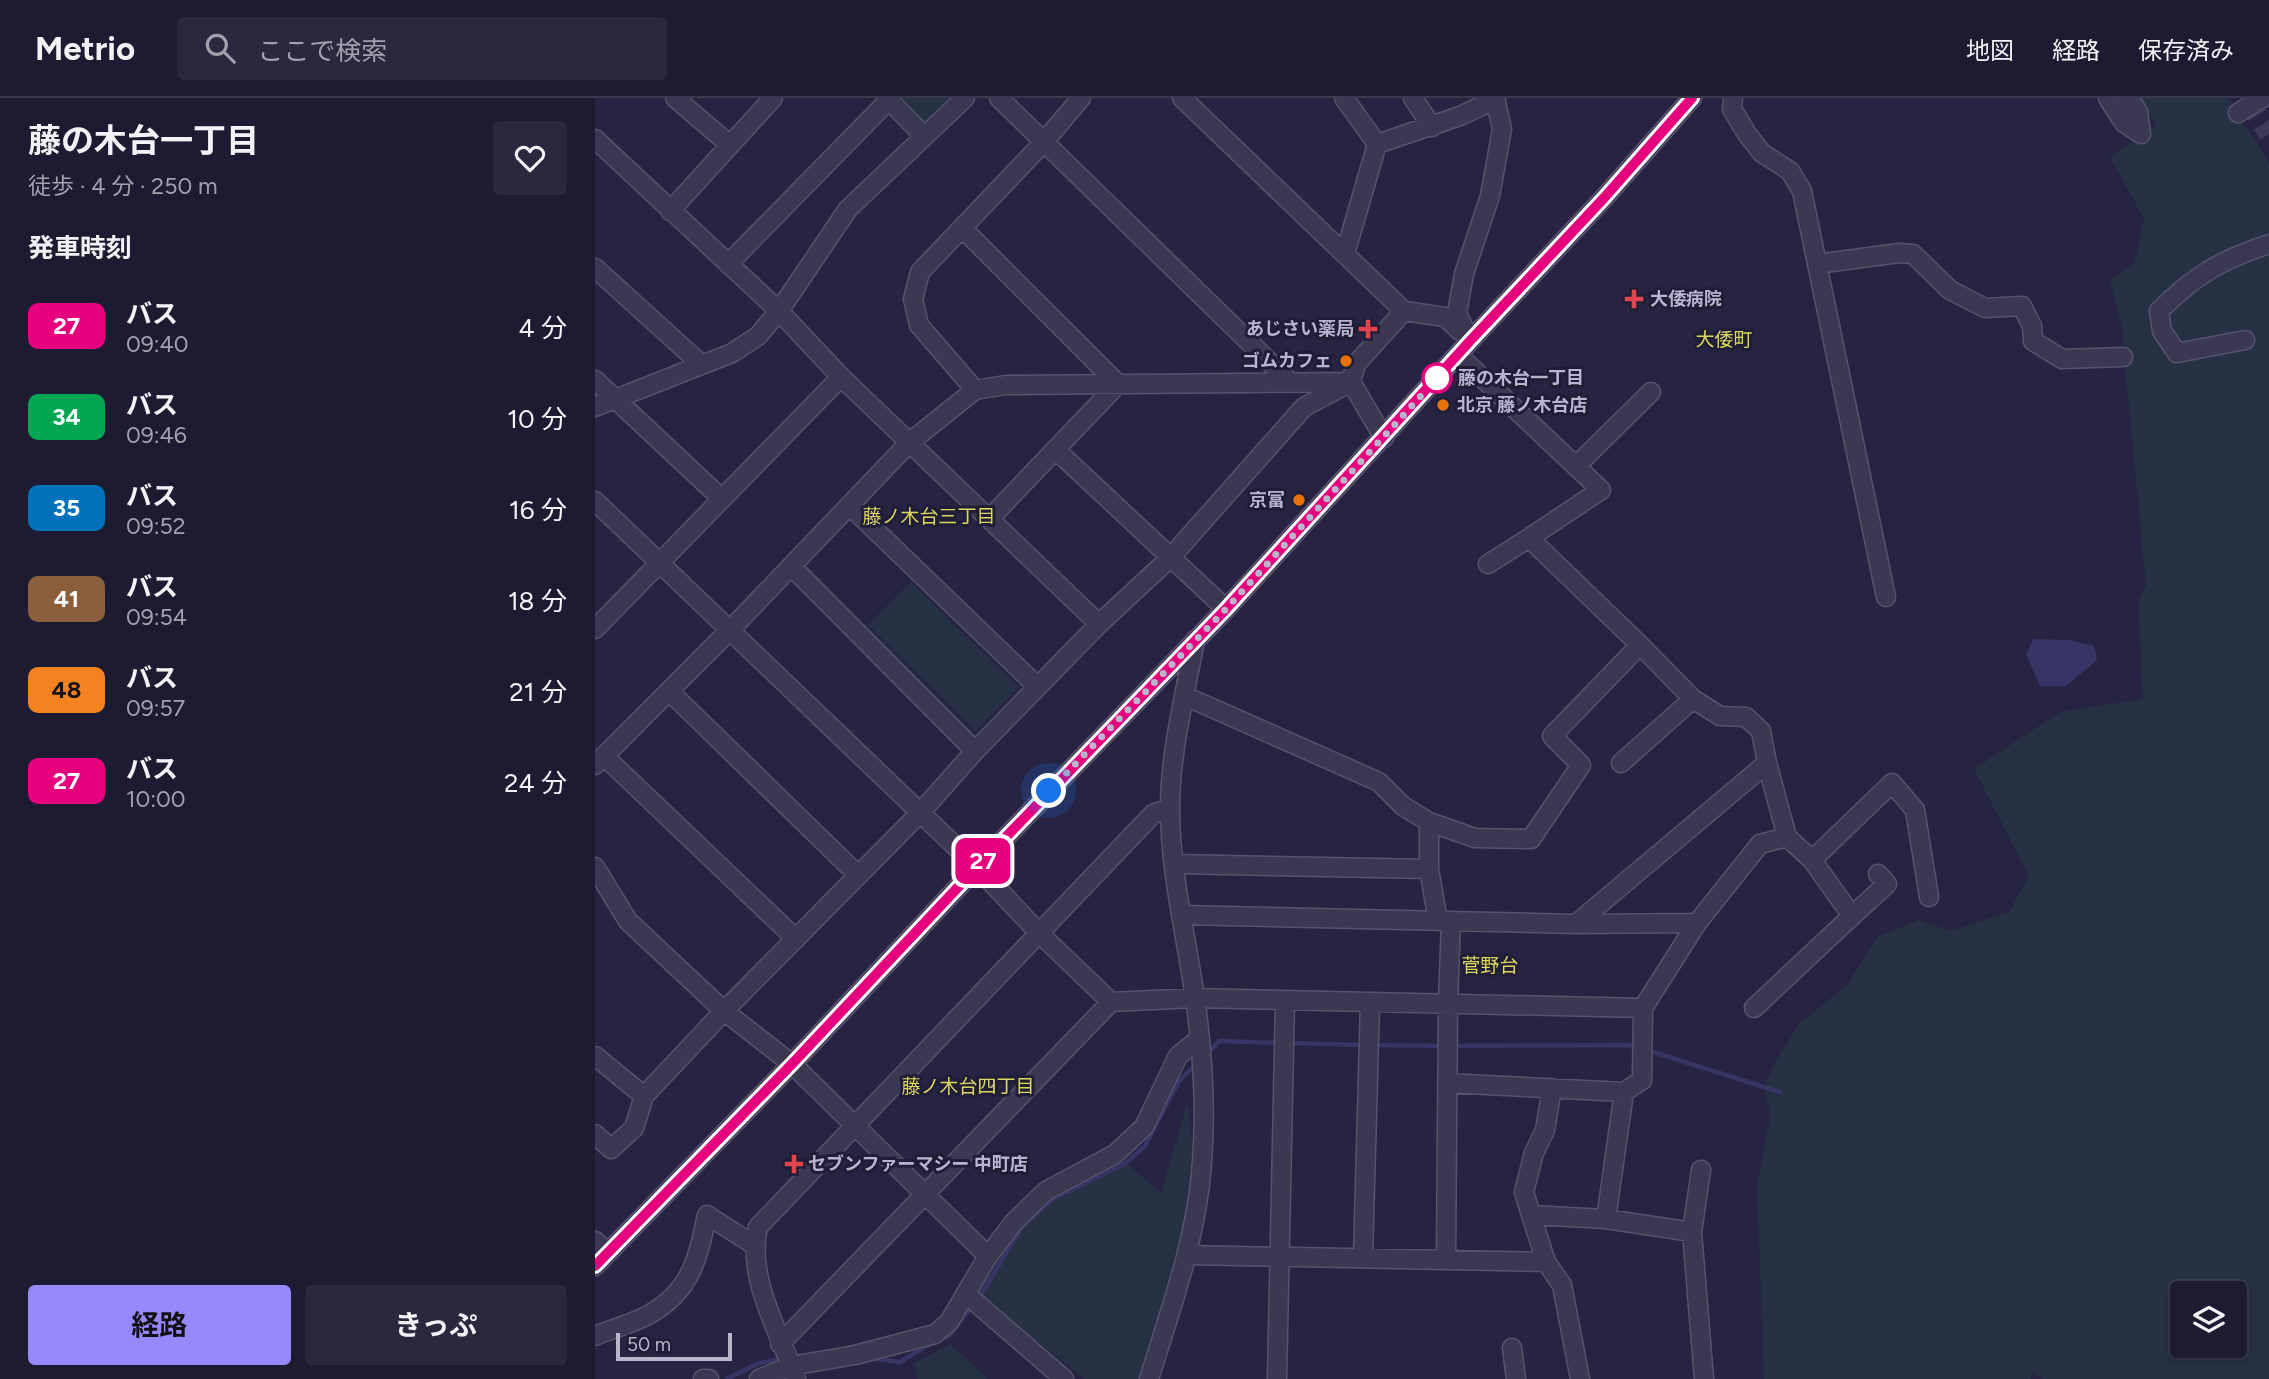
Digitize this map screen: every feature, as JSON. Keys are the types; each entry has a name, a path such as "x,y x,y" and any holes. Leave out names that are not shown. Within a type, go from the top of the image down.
{"street":[{"path":"675,98 730,145"},
{"path":"670,211 773,98"},
{"path":"595,407 732,353 758,336 779,311 848,209 965,98"},
{"path":"999,98 1290,382"},
{"path":"975,390 919,325 913,299 920,272 1043,143 1081,98"},
{"path":"1182,98 1404,311 1445,317 1464,348 1601,490 1488,564"},
{"path":"1344,98 1377,144"},
{"path":"1413,98 1432,127"},
{"path":"1377,144 1432,127 1496,98 1502,129 1493,183 1464,274 1457,313 1464,348"},
{"path":"595,1266 602,1246 792,1064 977,867 1226,609 1604,198 1692,98"},
{"path":"1733,98 1732,109 1747,134 1762,153 1790,171 1802,191 1886,597"},
{"path":"2108,98 2124,123 2141,134 2138,113 2129,98"},
{"path":"2238,113 2262,98"},
{"path":"728,264 889,100 923,135"},
{"path":"595,139 779,311 841,377 1099,624"},
{"path":"1345,254 1377,144"},
{"path":"962,228 1118,384"},
{"path":"2245,340 2178,353 2162,331 2159,311 2186,285 2232,257 2269,244"},
{"path":"1817,264 1899,253 1913,254 1950,290 1985,308 2022,306 2032,326 2033,341 2062,359 2123,357"},
{"path":"595,268 702,365"},
{"path":"1384,438 1351,382 1356,364 1404,311"},
{"path":"595,629 841,377"},
{"path":"595,380 722,499"},
{"path":"796,939 599,761 731,629 910,442 975,390 1006,385 1351,382"},
{"path":"595,1134 611,1149 634,1128 644,1096 920,813 975,751 1099,624 1171,557 1304,407 1351,382"},
{"path":"990,518 1118,384"},
{"path":"1576,467 1651,392"},
{"path":"1056,450 1226,609"},
{"path":"595,500 977,867 1040,934 1111,1002"},
{"path":"850,506 1038,687"},
{"path":"1529,538 1693,699 1720,716 1746,718 1761,731 1787,837 1812,860 1852,916"},
{"path":"791,566 975,751"},
{"path":"1149,1379 1188,1255 1202,1164 1203,1065 1174,864 1170,808 1173,770 1195,640"},
{"path":"1185,696 1379,782 1403,807 1429,822 1475,838 1531,839 1581,765 1552,736 1640,645"},
{"path":"669,691 858,876"},
{"path":"1621,763 1693,699"},
{"path":"1576,924 1767,763"},
{"path":"1812,860 1892,783 1915,810 1929,897"},
{"path":"794,1372 780,1344 764,1297 754,1245 758,1227 1153,814 1170,808"},
{"path":"1429,822 1430,869 1445,921 1448,1002 1446,1260"},
{"path":"1447,1083 1624,1092 1641,1080 1643,1008 1697,923 1760,844 1787,837"},
{"path":"1174,864 1430,869"},
{"path":"595,867 628,921 724,1011 792,1064 927,1193 988,1256"},
{"path":"1754,1008 1887,884 1878,874"},
{"path":"1181,915 1576,924 1697,923"},
{"path":"780,1344 1111,1002 1195,998 1643,1008"},
{"path":"1277,1379 1285,1001"},
{"path":"1363,1258 1370,1003"},
{"path":"759,1379 935,1335 973,1301 988,1256 1015,1221 1046,1191 1115,1154 1144,1127 1178,1056 1199,1039"},
{"path":"595,1056 644,1096"},
{"path":"1552,1088 1545,1130 1534,1153 1524,1192 1546,1262 1562,1285 1580,1379"},
{"path":"1607,1219 1624,1092"},
{"path":"1700,1170 1692,1232 1704,1379"},
{"path":"595,1336 650,1314 678,1292 697,1260 706,1215 754,1245"},
{"path":"1531,1215 1607,1219 1692,1232"},
{"path":"1188,1255 1546,1262"},
{"path":"973,1301 1064,1379"},
{"path":"1512,1348 1515,1379"}],"shaded area":[{"path":"896,98 957,98 926,130"},
{"path":"2140,98 2227,98 2269,162 2269,1379 2042,1379 2031,1372 2031,1379 1764,1379 1758,1182 1770,1117 1765,1086 1775,1062 1800,1023 1848,984 1877,937 1919,920 1951,931 2009,912 2029,876 1974,769 2060,712 2143,699 2138,603 2146,586 2121,323 2110,281 2134,263 2144,219 2110,157 2156,125"},
{"path":"911,582 1019,687 976,731 868,625"},
{"path":"2033,639 2069,640 2094,646 2097,660 2066,686 2040,686 2026,654"},
{"path":"1187,1104 1192,1139 1188,1209 1172,1278 1138,1379 1084,1379 976,1292 1017,1225 1049,1195 1120,1158 1161,1193"},
{"path":"951,1344 987,1379 918,1379 914,1363"}],"waterway":[{"path":"1206,1055 1219,1041 1279,1043"},
{"path":"1287,1043 1366,1045"},
{"path":"1375,1045 1443,1046"},
{"path":"1452,1046 1630,1045 1639,1048"},
{"path":"1647,1050 1780,1092"},
{"path":"979,1298 1022,1227 1051,1200 1126,1163 1145,1146 1179,1081 1197,1063"},
{"path":"941,1339 949,1336 973,1305"},
{"path":"870,1358 900,1362 933,1342"},
{"path":"791,1357 820,1353"},
{"path":"727,1379 759,1363 782,1359"}],"tunnel":[{"path":"2246,98 2269,134"}],"bus line":[{"name":"27","path":"595,1266 792,1064 977,867 1226,609 1604,198 1692,98"}],"place":[{"name":"大倭病院","path":"1634,299"},
{"name":"あじさい薬局","path":"1368,329"},
{"name":"ゴムカフェ","path":"1346,361"},
{"name":"藤の木台一丁目","path":"1437,378"},
{"name":"北京 藤ノ木台店","path":"1443,405"},
{"name":"京富","path":"1299,500"},
{"name":"セブンファーマシー 中町店","path":"794,1164"}],"district":[{"name":"大倭町","path":"1724,339"},
{"name":"藤ノ木台三丁目","path":"929,516"},
{"name":"菅野台","path":"1490,965"},
{"name":"藤ノ木台四丁目","path":"968,1086"}],"route":[{"path":"1049,791 1226,609 1440,375 1437,378"}]}
